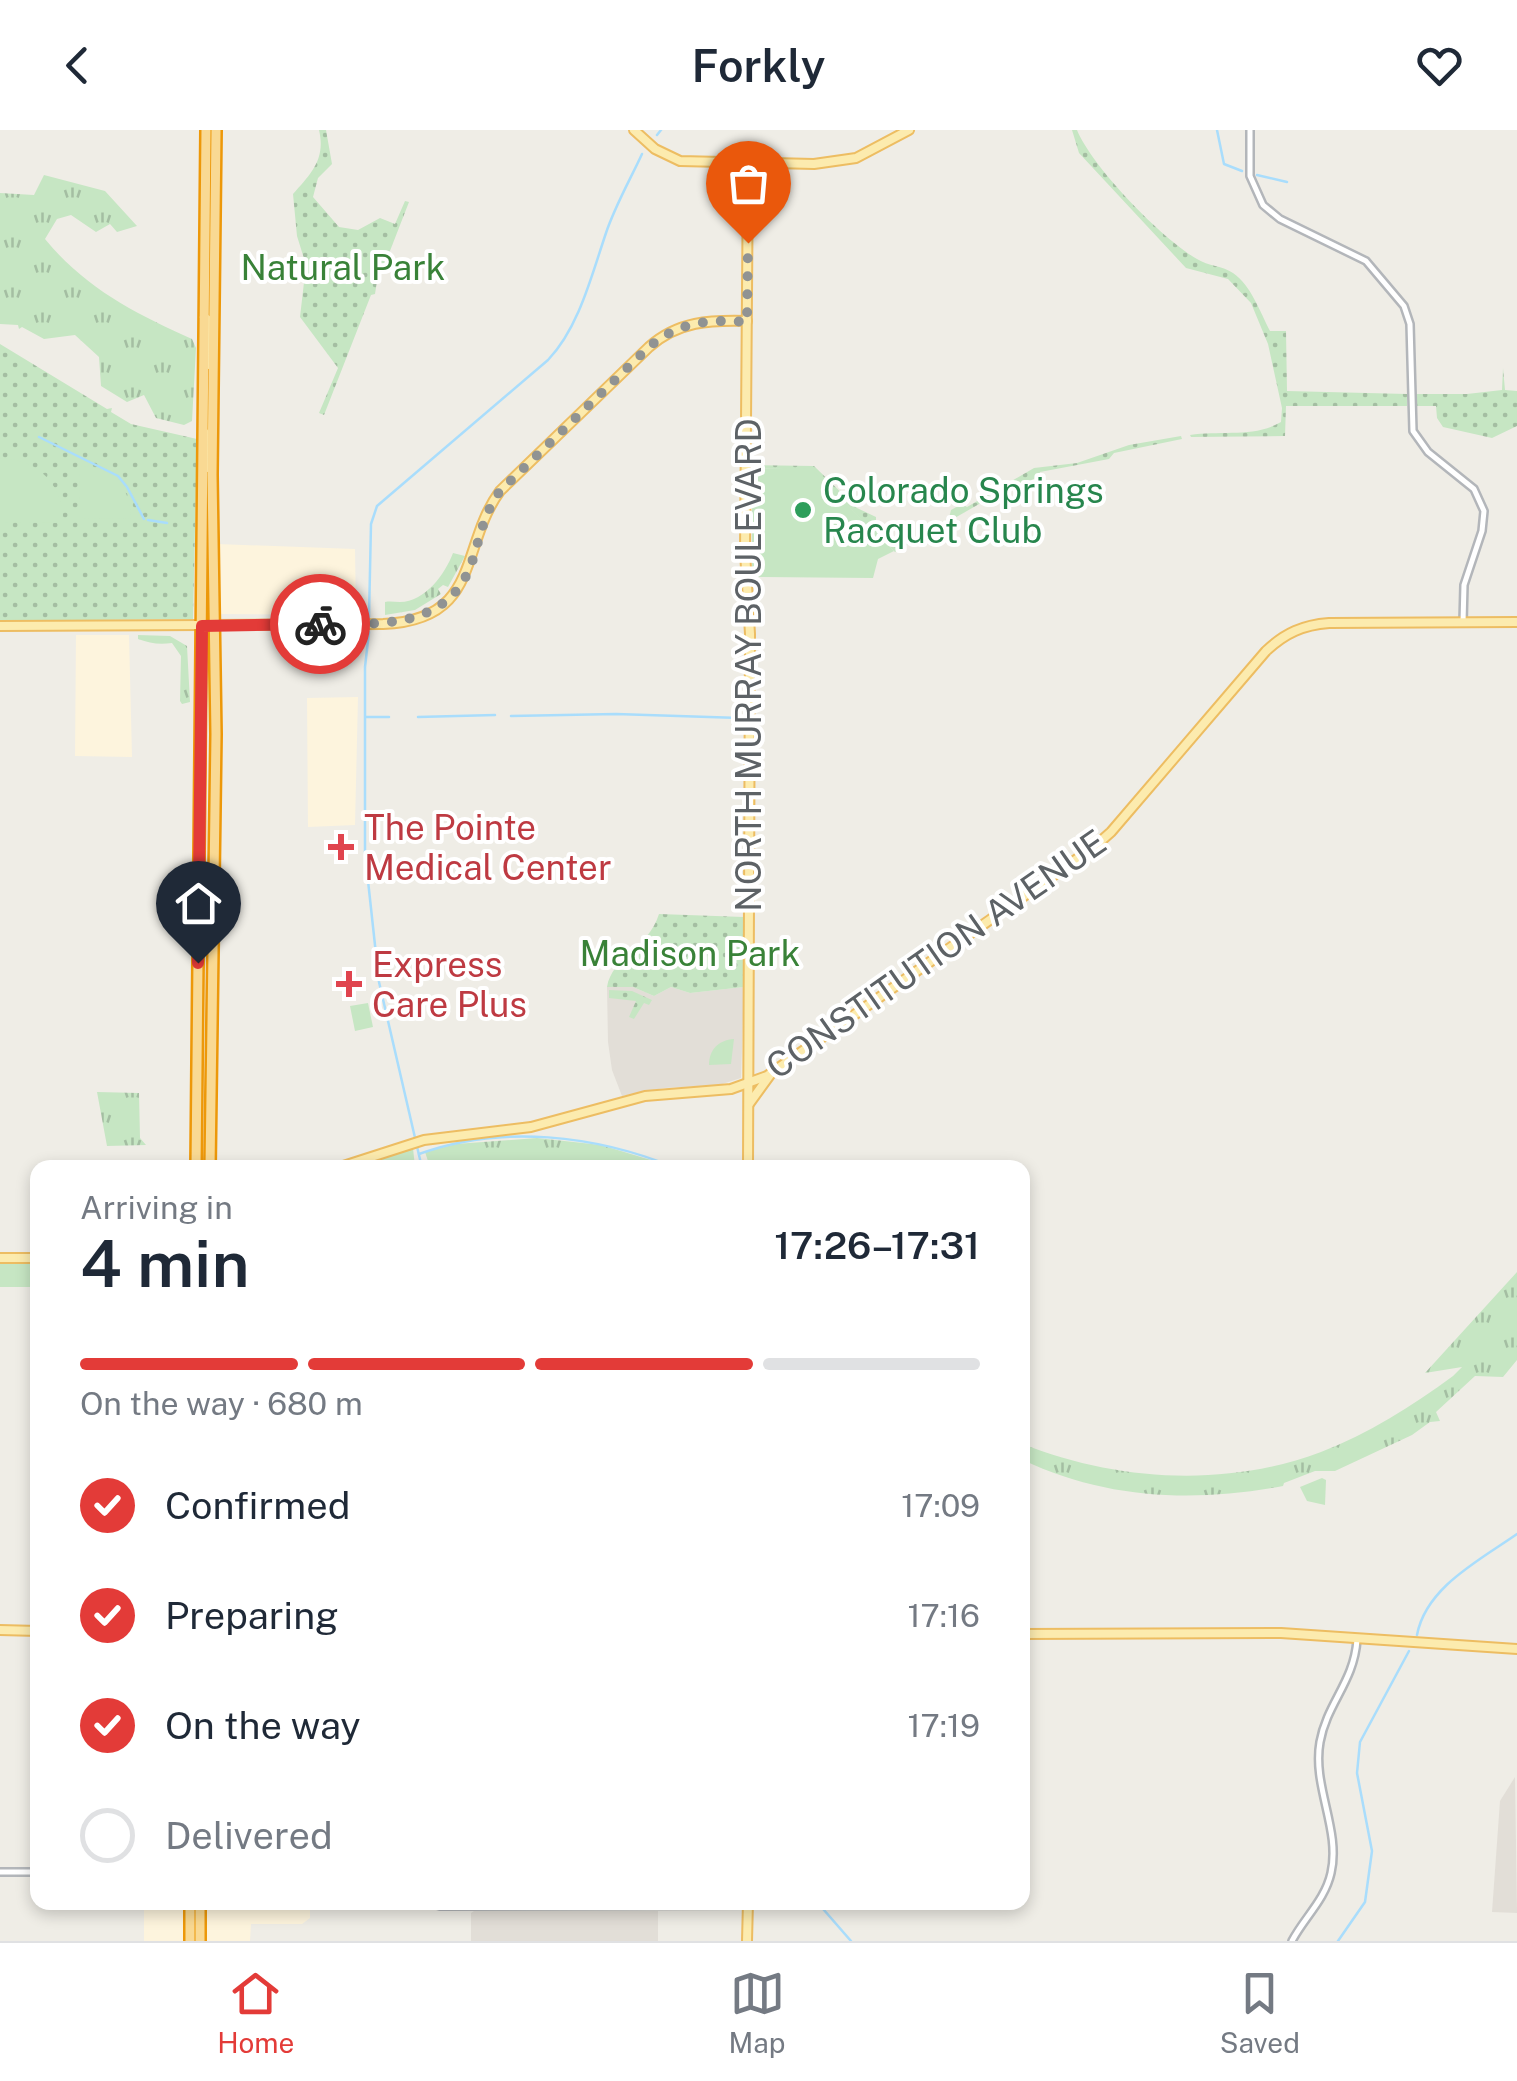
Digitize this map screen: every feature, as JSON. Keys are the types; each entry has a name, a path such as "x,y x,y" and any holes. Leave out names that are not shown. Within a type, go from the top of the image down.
{"highway":[{"path":"206,130 214,374 210,1160"},
{"path":"196,1160 204,316 216,130"},
{"path":"200,810 204,819 205,866 214,874"},
{"path":"190,1910 190,1941"},
{"path":"200,1910 200,1941"}],"main road":[{"path":"634,130 655,149 680,161 748,163 840,162 865,154 909,130"},
{"name":"NORTH MURRAY BOULEVARD","path":"748,163 748,1160"},
{"path":"204,316 210,322 209,366 214,374"},
{"path":"0,626 396,624 434,610 465,577 484,519 500,491 649,347 690,324 747,322"},
{"path":"204,432 208,439 208,480 212,491"},
{"name":"CONSTITUTION AVENUE","path":"360,1160 424,1140 532,1127 646,1096 722,1090 771,1073 1094,847 1266,650 1284,636 1320,623 1517,622"},
{"path":"749,1104 771,1073"},
{"path":"0,1258 30,1258"},
{"path":"0,1630 30,1631"},
{"path":"1030,1634 1272,1633 1517,1649"},
{"path":"747,1941 748,1910"}],"street":[{"path":"1250,130 1251,182 1267,210 1366,261 1407,310 1414,432 1428,452 1474,490 1484,511 1482,531 1464,585 1463,622"},
{"path":"1292,1941 1322,1897 1331,1874 1332,1840 1319,1781 1318,1751 1328,1715 1354,1667 1357,1638"},
{"path":"0,1872 30,1872"}],"shaded area":[{"path":"217,544 355,549 356,615 219,614"},
{"path":"76,635 129,635 132,757 75,756"},
{"path":"358,697 355,825 308,827 307,698"},
{"path":"607,987 633,987 654,996 671,987 690,993 744,987 741,1078 719,1085 664,1088 622,1096 612,1070 608,1042"},
{"path":"1515,1777 1517,1913 1492,1912 1500,1801"},
{"path":"144,1910 184,1910 184,1941 144,1941"},
{"path":"205,1910 310,1910 310,1918 302,1924 251,1924 250,1941 203,1941"},
{"path":"474,1911 658,1911 658,1941 471,1941"}],"green space":[{"name":"Natural Park","path":"319,130 326,130 332,164 318,178 313,197 339,227 358,230 380,218 395,224 405,201 409,202 324,415 319,413 338,368 300,317 306,265 297,236 293,194 319,158"},
{"path":"1072,130 1077,130 1112,182 1148,219 1197,259 1233,273 1250,292 1270,331 1286,331 1287,391 1407,394 1407,406 1286,406 1285,436 1191,437 1260,430 1281,422 1282,408 1268,344 1251,303 1228,279 1186,268 1079,153"},
{"path":"44,175 105,191 137,226 117,232 110,224 96,232 71,215 57,219 45,239 94,286 192,339 196,348 192,421 184,425 156,418 144,395 127,402 101,386 99,357 75,335 44,339 19,329 18,325 0,324 0,193 34,195"},
{"path":"0,344 107,409 112,408 111,412 131,424 197,439 193,619 0,621"},
{"path":"1503,368 1505,390 1517,391 1517,426 1492,438 1443,427 1436,406 1414,406 1414,394 1502,390"},
{"path":"1181,436 1182,439 1114,453 1109,459 1040,472 1038,477 1009,487 895,552 811,470 752,468 814,466 857,508 876,517 876,528 897,548 949,518 951,510 962,504 967,507 1034,468 1077,463 1129,445"},
{"path":"0,458 26,463 46,477 59,497 63,523 0,522"},
{"path":"80,466 102,470 118,481 128,498 131,519 83,518 79,513"},
{"name":"Colorado Springs Racquet Club","path":"752,468 811,469 894,551 878,559 873,578 752,577"},
{"path":"453,553 465,556 448,587 438,589 441,594 415,610 385,615 385,602 409,601 426,592 445,570"},
{"path":"138,635 170,636 187,646 190,702 180,701 181,656 172,643 150,643 138,639"},
{"name":"Madison Park","path":"659,914 744,917 744,987 690,993 671,987 654,996 633,987 607,987 616,968 647,936"},
{"path":"609,990 632,991 652,1000 649,1005 644,1003 634,1019 629,1017 636,1001 609,998"},
{"path":"368,1003 373,1027 355,1031 350,1006"},
{"path":"734,1039 731,1064 709,1065 716,1047"},
{"path":"97,1092 139,1093 140,1138 146,1145 107,1146"},
{"path":"537,1138 601,1145 651,1160 428,1160 425,1152 456,1144"},
{"path":"413,1148 414,1160 376,1160"},
{"path":"30,1263 30,1287 0,1287 0,1264"},
{"path":"1517,1272 1517,1360 1503,1377 1475,1376 1436,1412 1440,1421 1430,1422 1412,1435 1335,1471 1315,1471 1283,1486 1183,1496 1118,1490 1030,1463 1030,1446 1095,1466 1171,1475 1209,1475 1285,1464 1356,1437 1422,1398 1462,1367 1425,1373"},
{"path":"1326,1480 1325,1505 1307,1501 1300,1487"}],"waterway":[{"path":"657,135 661,130"},
{"path":"1217,130 1224,164 1242,171"},
{"path":"369,617 371,524 377,506 559,347 576,317 610,223 642,154"},
{"path":"1257,175 1287,182"},
{"path":"39,437 118,476 144,519"},
{"path":"148,520 167,523"},
{"path":"369,632 365,667 365,853 379,982 420,1160"},
{"path":"418,717 495,715"},
{"path":"511,716 740,718"},
{"path":"366,717 389,717"},
{"path":"419,1154 482,1139 548,1137 614,1148 653,1160"},
{"path":"1417,1635 1422,1618 1443,1589 1517,1534"},
{"path":"1338,1941 1365,1902 1372,1851 1357,1773 1360,1742 1409,1651"},
{"path":"824,1910 851,1941"}],"way so far":[{"path":"320,624 402,623 419,618 448,599 469,569 478,534 500,491 649,347 690,324 747,322 748,243"}],"place":[{"name":"Colorado Springs Racquet Club","path":"803,510"},
{"name":"The Pointe Medical Center","path":"341,847"},
{"name":"Express Care Plus","path":"349,984"}],"route":[{"path":"198,963 202,626 320,624"}]}
